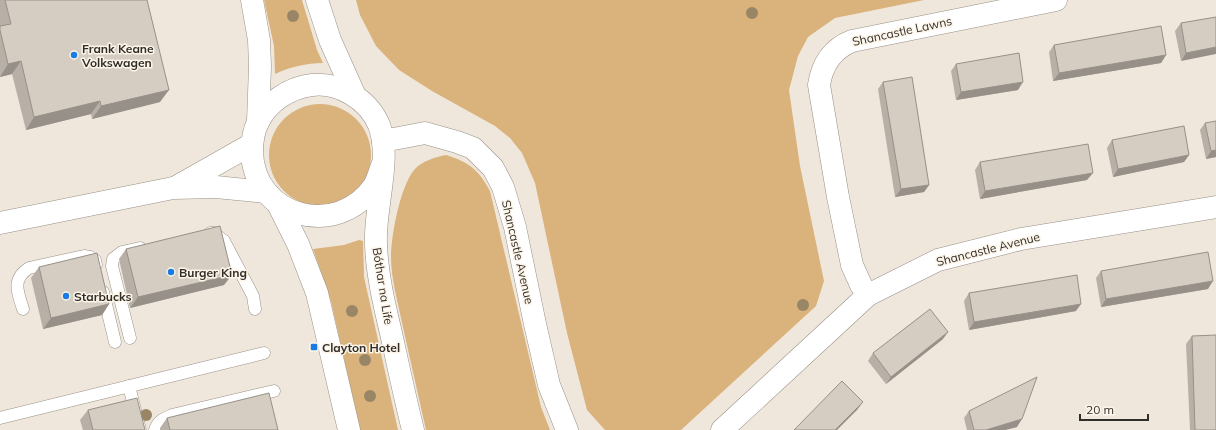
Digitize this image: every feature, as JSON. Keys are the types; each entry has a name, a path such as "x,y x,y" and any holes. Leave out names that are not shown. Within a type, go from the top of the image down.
{"street":[{"name":"Bóthar na Life","path":"252,0 259,40 260,59 258,122"},
{"name":"Bóthar na Life","path":"317,0 320,13 333,47 355,96"},
{"name":"Shancastle Lawns","path":"868,295 852,265 838,197 819,85 821,73 833,53 841,45 852,41 1056,0"},
{"name":"Bóthar na Life","path":"349,430 317,294 298,244 272,198 257,178 252,161 252,144 254,133 258,122 268,106 284,94 301,86 320,84 339,88 355,96 369,108 378,124 383,141 383,163 376,244 384,301 413,430"},
{"name":"Shancastle Avenue","path":"383,141 424,133 473,148 493,168 503,187 515,227 549,385 567,430"},
{"path":"173,188 252,144"},
{"name":"Bóthar na Life","path":"272,198 293,212 311,216 330,216 348,210 363,199 375,184 383,163"},
{"path":"0,223 173,188 216,187 272,198"},
{"name":"Shancastle Avenue","path":"722,430 868,295 938,260 1021,239 1216,207"}],"lane":[{"path":"200,234 214,233 224,242 252,296 255,309"},
{"path":"130,338 112,266 113,259 122,252 153,245"},
{"path":"23,309 19,296 18,279 22,272 29,268 84,256 90,257 95,260 115,342"},
{"path":"0,418 264,353"},
{"path":"130,386 140,430"},
{"path":"155,430 157,424 161,420 172,415 274,391"}],"shaded area":[{"path":"264,0 302,0 317,50 323,63 298,66 275,74 274,46"},
{"path":"356,0 924,0 835,18 808,37 798,56 789,90 800,166 824,281 816,306 681,430 605,430 587,410 567,333 535,183 522,153 510,138 495,126 432,91 399,70 376,46 360,15"},
{"path":"320,104 330,105 349,112 363,126 370,145 370,165 363,184 349,198 330,205 320,206 310,205 291,198 277,184 270,165 269,155 270,145 277,126 291,112 310,105"},
{"path":"446,155 467,164 477,172 490,191 541,407 550,430 426,430 395,290 391,265 391,248 398,208 412,173 424,162"},
{"path":"359,240 363,241 364,277 398,430 360,430 331,301 313,249 344,245"}],"building":[{"name":"Frank Keane Volkswagen","path":"5,0 147,0 169,90 101,106 100,101 34,117 21,61 8,64 0,30 0,26 11,24"},
{"path":"1216,17 1216,47 1186,53 1181,23"},
{"path":"1161,26 1166,55 1059,73 1054,45"},
{"path":"1019,53 1023,82 961,92 956,64"},
{"path":"912,77 929,185 901,189 883,82"},
{"path":"1216,121 1216,150 1211,151 1205,123"},
{"path":"1184,126 1189,155 1118,169 1112,140"},
{"path":"1088,144 1093,173 985,191 980,162"},
{"name":"Burger King","path":"220,226 232,275 138,297 126,249"},
{"path":"1208,252 1213,281 1106,299 1101,271"},
{"name":"Starbucks","path":"97,253 109,304 51,318 39,267"},
{"path":"1077,275 1081,304 974,322 969,293"},
{"path":"930,309 948,332 891,377 873,353"},
{"path":"1216,335 1216,430 1195,430 1192,336"},
{"path":"1037,377 1022,419 986,430 974,430 969,411"},
{"path":"842,381 863,402 835,430 794,430"},
{"path":"269,393 278,430 170,430 167,418"},
{"path":"137,398 145,430 93,430 88,410"}],"place":[{"name":"Frank Keane Volkswagen","path":"74,55"},
{"name":"Burger King","path":"171,272"},
{"name":"Starbucks","path":"66,296"},
{"name":"Clayton Hotel","path":"314,347"}]}
